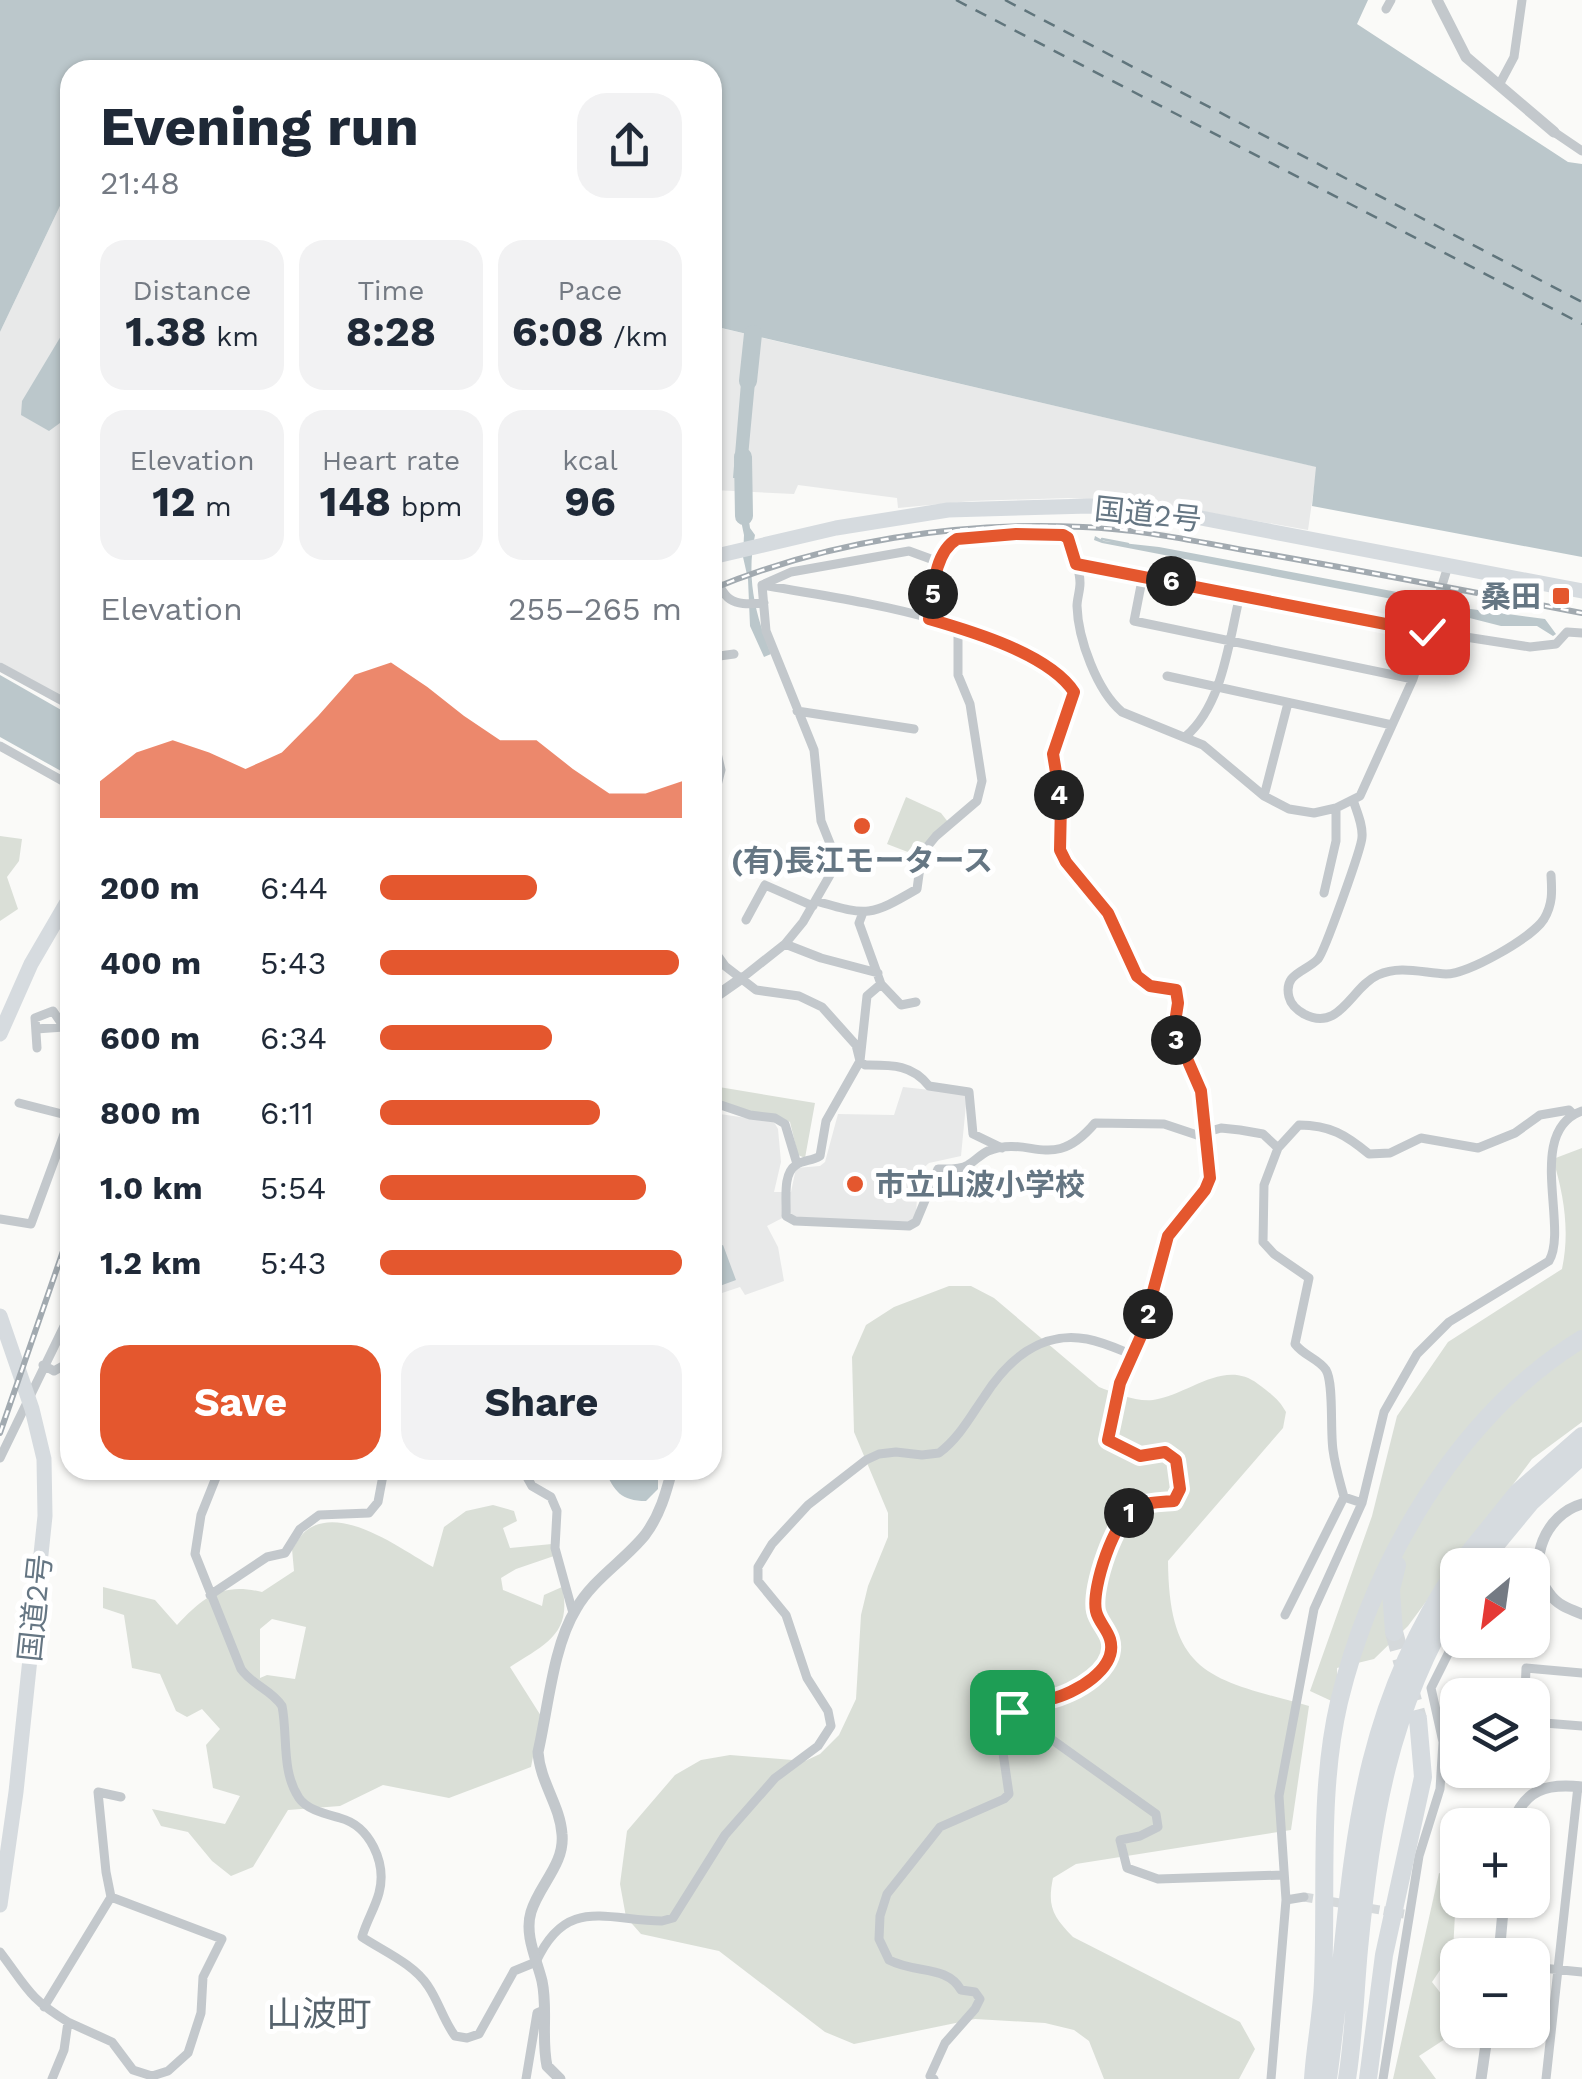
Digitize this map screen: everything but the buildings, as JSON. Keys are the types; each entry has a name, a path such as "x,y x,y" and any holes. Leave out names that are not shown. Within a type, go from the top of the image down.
{"highway":[{"name":"国道2号","path":"722,554 948,510 1090,506 1184,515 1582,592"},
{"path":"0,1034 31,964 60,914"},
{"name":"国道2号","path":"0,1316 32,1409 44,1459 44,1516 16,1792 0,1904"},
{"path":"1314,2079 1323,1985 1327,1795 1338,1704 1356,1643 1380,1582 1426,1498 1470,1440 1532,1374 1582,1339"},
{"path":"1473,1548 1518,1492 1582,1436"},
{"path":"1394,1632 1391,1590 1398,1564 1429,1501 1470,1440"},
{"path":"1493,1548 1530,1502 1582,1456"},
{"path":"1328,2079 1354,1837 1369,1762 1406,1658 1440,1598"},
{"path":"1347,2079 1371,1840 1384,1768 1420,1666 1440,1630"},
{"path":"1368,2079 1384,1955 1424,1777 1418,1719"}],"street":[{"path":"1436,0 1466,58 1582,151"},
{"path":"1498,85 1514,58 1522,0"},
{"path":"929,619 939,562 950,543 957,539 1016,534 1063,535 1068,538 1076,564 1080,585 1077,606 1093,672 1122,712 1203,745 1264,796 1289,809 1314,813 1360,796 1413,680 1448,566"},
{"path":"762,585 791,572 910,551 939,562"},
{"path":"1076,564 1427,632 1542,647 1556,644 1567,632 1582,633"},
{"path":"1143,575 1134,621 1413,680"},
{"path":"722,992 785,944 814,904 830,875 835,856 821,821 814,750 766,631 762,585"},
{"path":"762,585 958,627 1004,643 1054,672 1074,692 1053,754 1061,803 1060,850 1108,913 1137,976 1150,986 1176,990 1174,1029 1197,1078 1210,1178 1168,1236 1154,1294 1116,1399 1108,1440 1140,1456 1165,1452 1176,1460 1180,1489 1174,1501 1137,1506 1121,1519 1096,1584 1096,1612 1111,1642 1108,1658 1092,1679 1068,1695 1050,1699 1026,1675 1006,1676 988,1707 1003,1754 1008,1794 1004,1800 940,1827 887,1894 880,1916 878,1939 890,1960 923,1972 942,1972 956,1981 961,1990 975,1992 980,1999 945,2043 930,2076 934,2079"},
{"path":"722,591 733,603 764,602"},
{"path":"1186,737 1198,726 1216,688 1240,594"},
{"path":"746,920 765,886 814,904 862,915 917,890 922,853 977,802 982,781 970,704 958,675 958,627"},
{"path":"722,656 734,654"},
{"path":"0,666 60,699"},
{"path":"1167,676 1392,725"},
{"path":"1264,796 1288,703"},
{"path":"797,711 914,729"},
{"path":"0,746 60,779"},
{"path":"1353,800 1363,840 1320,958 1294,973 1289,987 1290,1000 1310,1017 1324,1019 1340,1012 1376,976 1397,970 1448,974 1467,970 1522,938 1542,922 1553,901 1551,874"},
{"path":"1324,892 1336,841 1336,808"},
{"path":"862,915 859,923 880,984 900,1005 916,1002"},
{"path":"785,944 878,973"},
{"path":"722,962 756,990 799,996 822,1007 856,1045 864,1065 900,1065 920,1074 929,1086 969,1092 973,1134 1004,1149"},
{"path":"880,984 867,996 860,1061 826,1121 820,1156 797,1164 788,1175 786,1216 795,1221 910,1226 916,1222 938,1169 964,1168 987,1152 1004,1149 1053,1153 1084,1136 1095,1123 1164,1124 1197,1136 1221,1128 1240,1130 1263,1134 1278,1148"},
{"path":"11,1008 35,1024 38,1048"},
{"path":"19,1103 60,1114"},
{"path":"722,1105 785,1124 797,1164"},
{"path":"1285,1614 1344,1497 1333,1454 1329,1406 1332,1383 1324,1366 1302,1354 1295,1344 1309,1278 1263,1242 1264,1185 1278,1148 1300,1124 1310,1124 1344,1134 1369,1154 1390,1153 1421,1138 1478,1148 1515,1133 1540,1115 1577,1112"},
{"path":"1271,2079 1286,1900 1279,1796 1314,1609 1362,1502 1378,1425 1417,1354 1449,1322 1549,1261 1553,1254 1550,1176 1554,1148 1565,1121 1577,1112"},
{"path":"972,1162 984,1139"},
{"path":"0,1218 31,1224 60,1144"},
{"path":"0,1458 60,1333"},
{"path":"214,1480 201,1515 195,1554 241,1669 250,1682 282,1706 286,1757 296,1794 303,1804 349,1820 368,1834 380,1870 380,1893 362,1937 415,1971 428,1986 442,2020 455,2036 467,2038 479,2034 514,1971 536,1962 543,1947 571,1919 589,1916 662,1922 673,1918 725,1835 775,1778 827,1736 831,1726 828,1712 807,1678 786,1615 758,1581 758,1567 772,1544 808,1505 879,1454 939,1453 959,1435 987,1391 1027,1348 1053,1340 1086,1338 1133,1354"},
{"path":"43,1364 54,1371 60,1368"},
{"path":"210,1595 267,1557 285,1552 300,1529 319,1516 369,1513 378,1502 382,1480"},
{"path":"528,1480 551,1497 557,1511 555,1548 573,1613"},
{"path":"560,2079 547,2066 543,1984 529,1934 530,1913 561,1853 562,1836 539,1770 538,1752 564,1634 573,1613 585,1594 644,1537 656,1517 669,1480"},
{"path":"1344,1497 1362,1502"},
{"path":"1582,1504 1563,1513 1549,1530 1538,1562 1548,1592 1560,1605 1582,1614"},
{"path":"1383,2079 1407,1915 1419,1856 1440,1789 1443,1742 1431,1688 1446,1658"},
{"path":"1526,1678 1526,1668 1582,1673"},
{"path":"1032,1683 1022,1682 1014,1690 1012,1712 1156,1814 1158,1827 1120,1840 1126,1868 1158,1879 1283,1876"},
{"path":"1550,1723 1582,1726"},
{"path":"1519,1808 1554,1784 1580,1786 1546,2079"},
{"path":"44,2007 112,1897 98,1792 122,1797"},
{"path":"0,1952 24,1989 44,2007 112,2042 134,2070 152,2076 168,2071 188,2053 201,2014 203,1977 222,1939 112,1897"},
{"path":"1286,1900 1304,1897"},
{"path":"1550,1969 1582,1972"},
{"path":"526,2079 537,2013 544,2010"},
{"path":"52,2079 64,2050 68,2022"},
{"path":"1481,2079 1485,2048"}],"shaded area":[{"path":"0,0 1368,0 1357,24 1568,162 1582,164 1582,557 1312,506 1316,467 722,328 722,60 60,60 60,206 0,332"},
{"path":"60,206 60,695 0,662 0,332"},
{"path":"722,328 1317,467 1308,530 1124,501 1068,498 898,508 897,498 798,485 794,494 722,490"},
{"path":"60,338 60,423 49,431 21,415 22,401"},
{"path":"743,359 757,361 746,478 733,478"},
{"path":"735,492 745,492 750,528 755,535 751,566 754,595 771,654 764,657 750,626 744,535"},
{"path":"1095,536 1104,541 1159,547 1434,599 1432,605 1418,604 1102,543 1094,540"},
{"path":"1456,607 1545,619 1556,634 1553,636 1537,626 1501,626 1446,612"},
{"path":"0,675 60,709 60,770 0,737"},
{"path":"906,797 941,813 948,822 913,854 887,844"},
{"path":"0,836 22,839 19,861 7,877 18,909 0,921"},
{"name":"市立山波小学校","path":"903,1087 967,1094 961,1156 929,1163 918,1173 916,1217 910,1222 796,1218 790,1214 767,1226 778,1247 784,1281 745,1295 740,1287 722,1293 722,1114 774,1122 781,1162 774,1192 791,1192 796,1168 825,1162 838,1114 894,1115"},
{"path":"722,1088 815,1103 805,1158 798,1155 790,1122 776,1115 750,1114 722,1103"},
{"path":"1582,1148 1582,1422 1532,1459 1466,1548 1440,1548 1440,1583 1408,1626 1374,1659 1337,1668 1338,1704 1310,1691 1372,1516 1397,1416 1448,1342 1562,1269 1565,1214 1553,1159"},
{"path":"722,1245 736,1280 722,1285"},
{"path":"949,1286 971,1286 994,1298 1099,1387 1112,1392 1153,1400 1206,1380 1232,1375 1258,1384 1286,1412 1283,1428 1168,1561 1170,1599 1187,1651 1222,1679 1309,1706 1291,1830 1076,1864 1053,1878 1051,1888 1053,1910 1073,1937 1240,2022 1255,2049 1239,2079 1104,2079 1089,2041 1074,2030 1045,2023 975,2019 854,2044 825,2032 719,1951 641,1934 626,1917 620,1884 627,1831 675,1775 701,1760 730,1755 805,1761 820,1754 839,1735 856,1699 861,1615 888,1537 888,1513 854,1432 852,1357 866,1325 894,1307"},
{"path":"610,1480 658,1480 658,1489 646,1501 624,1497"},
{"path":"493,1505 514,1511 517,1521 503,1528 510,1548 552,1544 554,1556 501,1578 503,1590 542,1606 544,1595 562,1587 564,1603 559,1627 544,1644 510,1667 541,1716 531,1767 449,1798 383,1785 340,1806 288,1810 253,1867 231,1876 212,1861 188,1832 161,1826 152,1809 225,1824 240,1796 213,1788 206,1745 220,1729 202,1709 187,1717 176,1711 160,1674 132,1668 124,1615 103,1608 103,1587 155,1600 177,1625 214,1594 235,1589 262,1592 294,1571 292,1549 305,1532 321,1523 337,1522 372,1532 433,1567 444,1527 466,1511","holes":["272,1619 306,1627 295,1679 267,1675 260,1678 260,1629"]},
{"path":"1440,1873 1440,1918 1455,1918 1454,1938 1440,1938 1440,1970 1432,1982 1440,1992 1440,2042 1419,2056 1436,2079 1393,2079"}],"waterway":[{"path":"748,381 753,334"},
{"path":"743,457 744,516"},
{"path":"1102,539 1128,544"}],"ferry route":[{"path":"956,0 1582,324"},
{"path":"1005,0 1582,302"}],"tunnel":[{"path":"1394,1632 1418,1719"},
{"path":"1304,1897 1404,1914"}],"railway":[{"path":"722,585 801,558 894,538 989,527 1083,527 1169,536 1582,613"},
{"path":"0,1433 60,1260"}],"place":[{"name":"桑田","path":"1561,596"},
{"name":"(有)長江モータース","path":"862,826"},
{"name":"市立山波小学校","path":"855,1184"}],"district":[{"name":"山波町","path":"319,2014"}],"route":[{"path":"1012,1712 1014,1690 1022,1682 1032,1683 1050,1699 1068,1695 1092,1679 1108,1658 1111,1642 1096,1612 1096,1584 1121,1519 1137,1506 1174,1501 1180,1489 1176,1460 1165,1452 1140,1456 1108,1440 1120,1383 1141,1336 1168,1236 1210,1178 1201,1091 1174,1029 1176,990 1150,986 1137,976 1108,913 1060,850 1062,814 1053,754 1074,692 1054,672 1004,643 929,619 939,562 950,543 957,539 1063,535 1068,538 1076,564 1427,632"}]}
